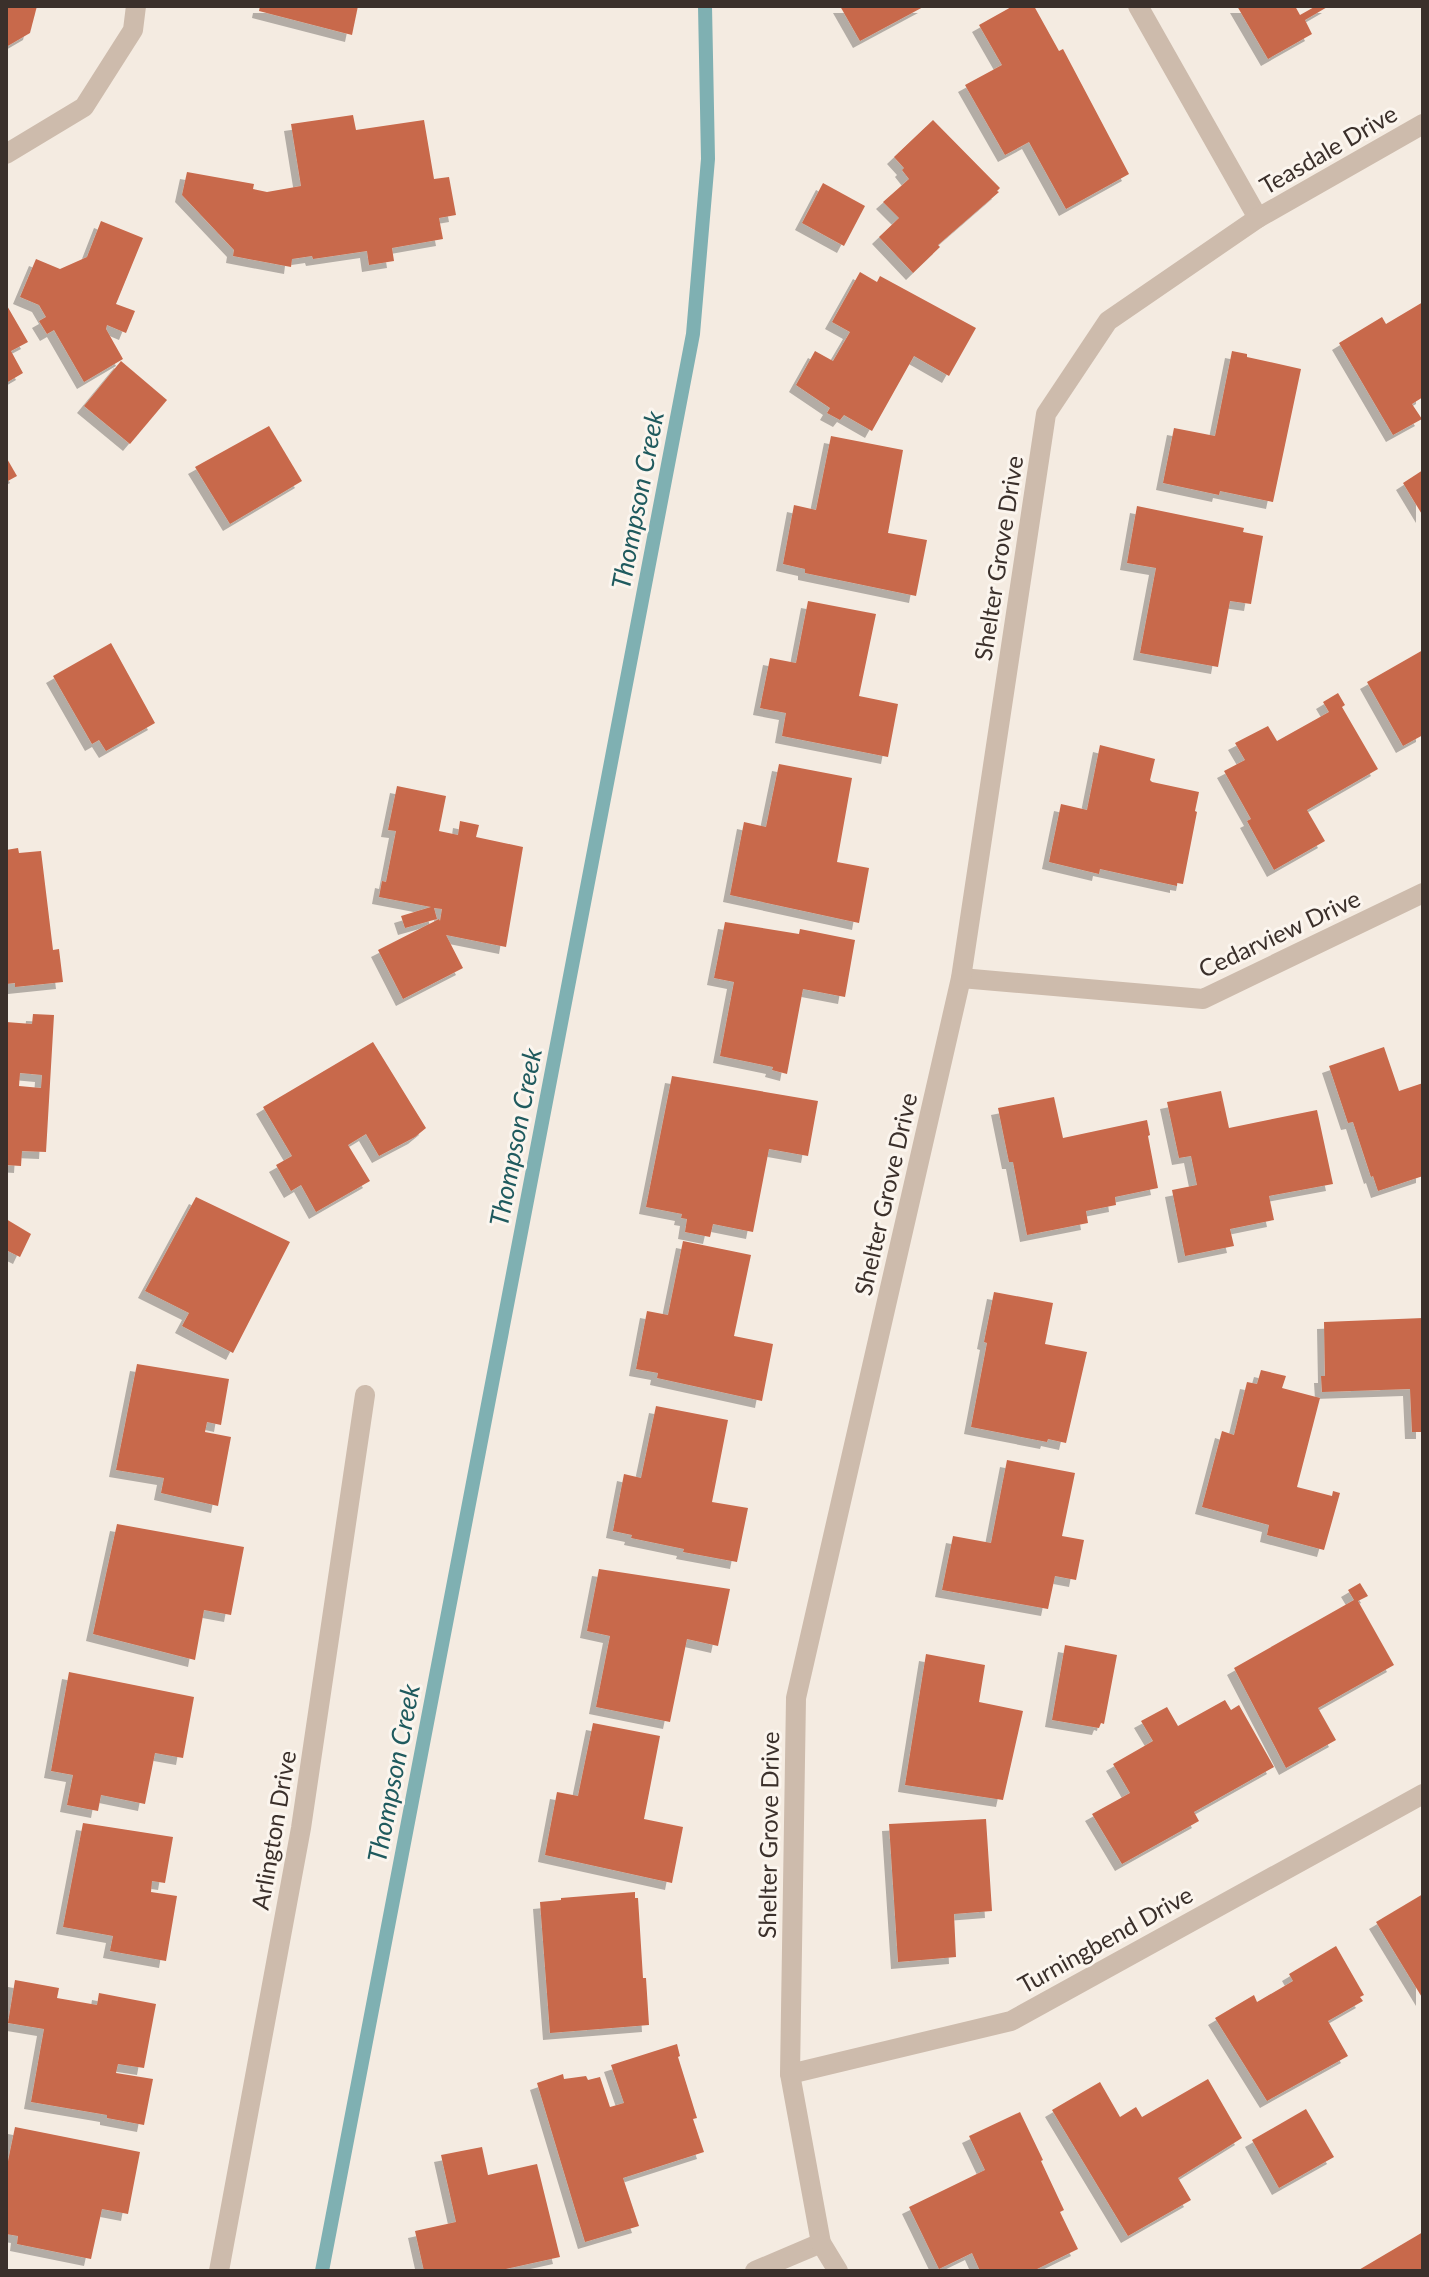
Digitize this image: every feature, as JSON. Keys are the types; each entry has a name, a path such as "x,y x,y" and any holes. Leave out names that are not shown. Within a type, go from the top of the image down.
{"street":[{"path":"6,154 84,107 133,30 136,6"},
{"path":"1138,6 1258,218"},
{"name":"Teasdale Drive","path":"1258,218 1423,124"},
{"name":"Shelter Grove Drive","path":"838,2271 821,2243 790,2074 796,1698 961,978 1046,414 1108,321 1258,218"},
{"name":"Cedarview Drive","path":"961,978 1203,999 1423,893"},
{"name":"Arlington Drive","path":"219,2271 301,1828 365,1395"},
{"name":"Turningbend Drive","path":"790,2074 1011,2021 1423,1794"},
{"path":"755,2271 821,2243"}],"building":[{"path":"6,6 37,6 30,33 6,47"},
{"path":"260,6 358,6 352,35 259,11"},
{"path":"840,6 925,6 860,41"},
{"path":"1013,6 1034,6 1059,51 1063,49 1129,174 1066,209 1029,142 1005,155 965,85 1002,65 979,25"},
{"path":"1237,6 1295,6 1300,15 1316,6 1329,6 1305,20 1312,34 1268,59"},
{"path":"353,115 356,130 424,120 434,179 449,177 456,215 439,218 443,239 392,248 394,261 369,265 367,251 292,259 291,267 233,256 234,250 182,195 187,172 254,184 253,189 267,192 301,186 291,124"},
{"path":"933,120 1000,188 938,245 940,247 913,273 879,237 899,218 883,202 909,179 894,157"},
{"path":"823,183 865,206 844,246 802,223"},
{"path":"101,221 143,238 116,304 135,311 126,333 107,325 106,329 123,359 84,382 54,330 47,334 39,321 46,317 39,305 20,297 36,259 60,269 87,257"},
{"path":"860,272 877,282 880,276 976,328 949,376 914,356 872,431 844,415 840,420 827,413 830,408 796,385 815,351 833,361 850,332 832,322"},
{"path":"1423,302 1423,397 1412,404 1422,419 1393,435 1339,343 1382,317 1386,324"},
{"path":"6,304 28,342 11,351 23,373 6,383"},
{"path":"1232,351 1301,369 1273,502 1163,483 1174,428 1215,436"},
{"path":"121,361 167,400 130,444 84,406"},
{"path":"269,426 302,481 230,524 195,467"},
{"path":"831,436 903,450 888,533 927,540 916,596 805,573 805,569 783,564 794,505 816,510"},
{"path":"6,457 17,476 6,482"},
{"path":"1423,470 1423,516 1403,483"},
{"path":"1137,506 1244,528 1243,532 1263,536 1251,604 1230,601 1218,667 1140,653 1156,568 1127,563"},
{"path":"808,601 876,614 859,696 898,704 888,757 782,736 786,713 760,708 770,658 796,663"},
{"path":"111,643 155,723 106,751 99,740 92,744 53,676"},
{"path":"1423,650 1423,735 1403,746 1367,682"},
{"path":"1338,693 1345,705 1342,707 1378,769 1307,810 1325,841 1274,870 1247,821 1251,819 1224,771 1245,760 1235,743 1268,726 1277,741 1329,712 1323,702"},
{"path":"1100,745 1155,759 1152,782 1199,792 1183,884 1177,883 1177,886 1100,869 1099,874 1049,862 1061,804 1087,810"},
{"path":"779,764 852,778 837,862 869,868 859,923 730,895 744,822 766,827"},
{"path":"397,786 446,796 439,831 458,835 460,821 479,825 476,837 523,847 506,947 446,935 463,968 403,999 378,950 440,921 442,909 434,908 437,919 405,928 401,916 431,907 379,897 382,881 386,882 396,831 388,830"},
{"path":"18,848 19,853 41,851 53,950 59,949 63,982 15,987 15,983 6,984 6,850"},
{"path":"725,922 799,934 800,929 855,940 845,997 803,989 787,1074 772,1070 773,1067 720,1056 734,982 714,978"},
{"path":"33,1014 54,1015 46,1152 22,1151 21,1166 6,1165 6,1022 32,1024","holes":["20,1073 42,1075 41,1088 19,1086"]},
{"path":"373,1042 426,1128 379,1156 366,1134 348,1145 370,1181 316,1212 301,1185 291,1191 276,1165 292,1156 263,1107"},
{"path":"1384,1047 1399,1091 1423,1083 1423,1176 1378,1191 1353,1122 1348,1123 1329,1066"},
{"path":"672,1076 818,1101 808,1156 769,1149 753,1232 713,1224 710,1237 685,1232 687,1219 681,1218 682,1214 646,1207"},
{"path":"1221,1091 1229,1128 1317,1110 1333,1184 1269,1196 1274,1220 1230,1229 1234,1246 1185,1256 1172,1190 1197,1185 1191,1156 1179,1158 1167,1102"},
{"path":"1054,1097 1063,1138 1147,1120 1158,1188 1115,1197 1116,1205 1086,1211 1088,1223 1027,1235 1013,1162 1009,1162 998,1108"},
{"path":"196,1197 290,1242 233,1353 182,1326 189,1313 145,1291"},
{"path":"6,1219 31,1234 20,1257 6,1250"},
{"path":"683,1241 751,1255 734,1336 773,1344 762,1401 657,1378 658,1373 636,1369 647,1311 668,1315"},
{"path":"994,1292 1053,1303 1045,1344 1087,1352 1066,1443 971,1427"},
{"path":"1423,1318 1423,1432 1412,1432 1410,1389 1322,1392 1321,1376 1325,1376 1324,1322"},
{"path":"137,1364 229,1379 221,1425 207,1422 205,1432 231,1437 218,1506 161,1493 164,1478 116,1470"},
{"path":"1261,1370 1286,1376 1282,1388 1320,1398 1297,1487 1332,1496 1333,1491 1340,1493 1324,1550 1267,1535 1269,1525 1202,1507 1222,1431 1234,1435 1247,1382 1257,1384"},
{"path":"656,1406 728,1420 712,1502 748,1508 737,1562 683,1552 684,1549 613,1531 624,1474 641,1478"},
{"path":"1007,1460 1075,1473 1062,1536 1084,1540 1076,1580 1055,1576 1048,1609 942,1590 953,1536 991,1543"},
{"path":"117,1524 244,1547 231,1615 204,1610 195,1660 93,1634"},
{"path":"599,1569 730,1589 718,1646 687,1639 670,1722 596,1707 610,1636 587,1631"},
{"path":"1360,1583 1368,1596 1358,1601 1394,1665 1318,1708 1336,1740 1286,1768 1234,1668 1354,1600 1348,1590"},
{"path":"1065,1645 1117,1655 1104,1724 1101,1723 1099,1728 1052,1720"},
{"path":"926,1654 985,1665 979,1702 1023,1711 1003,1800 905,1785"},
{"path":"69,1672 194,1697 183,1758 155,1753 145,1804 101,1795 98,1811 67,1805 73,1775 51,1771"},
{"path":"1225,1700 1231,1710 1239,1705 1274,1767 1194,1812 1199,1821 1122,1864 1092,1814 1130,1793 1113,1764 1153,1741 1141,1721 1167,1707 1178,1726"},
{"path":"593,1723 660,1736 644,1819 683,1827 672,1883 545,1855 557,1792 578,1796"},
{"path":"986,1819 992,1911 954,1914 956,1957 898,1962 889,1824"},
{"path":"83,1823 173,1837 165,1883 152,1881 151,1892 177,1896 166,1961 110,1951 113,1936 63,1927"},
{"path":"635,1892 649,2025 550,2033 540,1902"},
{"path":"1423,1894 1423,1999 1376,1922"},
{"path":"1336,1946 1364,1995 1360,1997 1363,2001 1328,2021 1348,2056 1267,2101 1215,2018 1254,1995 1257,2002 1293,1981 1289,1974"},
{"path":"15,1980 59,1988 57,1998 97,2005 99,1993 156,2004 144,2068 118,2064 116,2073 153,2079 144,2125 107,2118 107,2115 31,2102 44,2029 8,2023"},
{"path":"677,2044 678,2057 697,2118 693,2119 704,2152 623,2178 639,2226 585,2242 537,2083 563,2074 564,2079 600,2077 610,2107 624,2103 611,2065"},
{"path":"1208,2079 1242,2138 1178,2178 1191,2200 1128,2236 1052,2110 1100,2082 1120,2117 1136,2107 1142,2117"},
{"path":"1306,2109 1334,2157 1279,2188 1252,2140"},
{"path":"1020,2112 1043,2160 1064,2210 1060,2212 1078,2249 1033,2271 980,2271 972,2253 939,2269 909,2207 985,2170 969,2136"},
{"path":"15,2127 140,2152 128,2214 102,2209 91,2259 17,2244 18,2236 6,2234 6,2171"},
{"path":"482,2147 488,2175 537,2164 560,2257 497,2271 424,2271 415,2231 456,2222 441,2155"},
{"path":"1423,2232 1423,2271 1357,2271"}],"waterway":[{"name":"Thompson Creek","path":"322,2271 693,334 708,159 705,6"}]}
